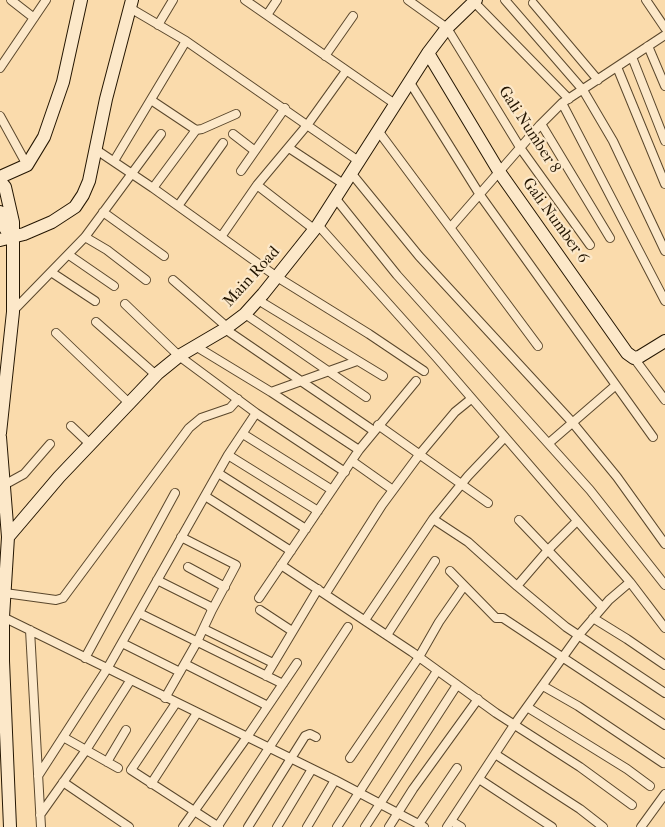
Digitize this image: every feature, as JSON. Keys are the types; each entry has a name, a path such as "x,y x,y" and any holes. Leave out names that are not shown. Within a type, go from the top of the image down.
{"street":[{"path":"11,0 34,18"},
{"path":"0,68 46,0"},
{"path":"13,312 6,238 8,224 2,182 27,165 44,137 55,108 81,0"},
{"path":"158,24 173,0"},
{"path":"245,0 395,104"},
{"path":"267,15 277,0"},
{"path":"408,0 447,28"},
{"path":"505,0 583,90 613,141 665,251"},
{"path":"646,0 665,28"},
{"path":"475,1 565,101 665,301"},
{"name":"Main Road","path":"8,537 59,477 156,375 179,356 226,328 245,314 258,300 317,228 428,53 447,28 475,1"},
{"path":"533,3 598,81"},
{"path":"6,238 24,234 52,222 75,207 89,181 131,4 285,108 360,162"},
{"path":"325,56 353,16"},
{"name":"Gali Number 8","path":"447,28 521,149 590,245"},
{"path":"451,227 540,125 565,101 665,35"},
{"path":"114,161 186,41"},
{"path":"648,46 665,86"},
{"name":"Gali Number 6","path":"428,53 500,173 627,353 634,358 665,400"},
{"path":"632,57 665,141"},
{"path":"617,67 665,184"},
{"path":"221,237 257,185 308,124 346,71"},
{"path":"409,81 480,195 653,437"},
{"path":"151,100 196,130 236,114"},
{"path":"241,171 285,108"},
{"path":"0,116 27,165"},
{"path":"540,125 610,238"},
{"path":"153,188 196,130"},
{"path":"379,132 538,346"},
{"path":"10,827 3,604 8,537 0,432 5,331 13,312 85,237 161,134"},
{"path":"233,134 255,152"},
{"path":"178,206 223,143"},
{"path":"288,148 349,179 572,422 617,477 665,544"},
{"path":"95,149 277,277 369,334 424,372"},
{"path":"257,185 317,228 505,437 630,582 665,628"},
{"path":"336,199 397,275 590,490 665,585"},
{"path":"0,212 8,224"},
{"path":"103,212 164,256"},
{"path":"85,237 107,250 146,280"},
{"path":"69,255 114,286"},
{"path":"51,272 95,301"},
{"path":"173,280 226,328 301,381 419,455 488,503"},
{"path":"258,300 383,376"},
{"path":"125,304 179,356 256,413 345,472"},
{"path":"245,314 366,397"},
{"path":"96,322 156,375"},
{"path":"56,333 129,403"},
{"path":"634,358 665,341"},
{"path":"196,346 359,450"},
{"path":"271,392 357,361"},
{"path":"259,598 359,450 416,381"},
{"path":"549,442 616,385"},
{"path":"3,604 63,598 189,428 201,418 230,408 238,399"},
{"path":"266,676 292,631 393,490 450,417 471,399"},
{"path":"38,776 107,669 228,455 256,413"},
{"path":"71,426 90,444"},
{"path":"243,434 332,490"},
{"path":"365,620 433,519 505,437"},
{"path":"4,485 24,474 50,444"},
{"path":"228,455 318,511"},
{"path":"352,461 393,490"},
{"path":"218,473 306,529"},
{"path":"85,658 175,493"},
{"path":"205,496 291,551"},
{"path":"433,519 468,542 538,606 578,636 665,693"},
{"path":"519,520 602,607"},
{"path":"517,586 577,521"},
{"path":"165,698 197,642 236,565 181,537"},
{"path":"387,635 435,561"},
{"path":"281,565 387,635 632,805"},
{"path":"188,567 225,587"},
{"path":"450,571 496,618 503,618 665,725"},
{"path":"157,580 209,606 212,610"},
{"path":"461,827 449,824 527,706 592,618 630,582"},
{"path":"350,758 464,586"},
{"path":"3,604 30,630 422,825 457,768"},
{"path":"260,610 292,631"},
{"path":"139,613 283,684"},
{"path":"592,618 665,665"},
{"path":"176,703 131,769 218,827 348,627"},
{"path":"204,628 273,663"},
{"path":"30,630 41,823"},
{"path":"122,643 268,706"},
{"path":"183,827 297,663"},
{"path":"337,827 437,671"},
{"path":"41,823 63,782 130,681"},
{"path":"364,827 457,684"},
{"path":"543,686 579,706 663,763"},
{"path":"389,827 413,789 478,699"},
{"path":"527,706 650,786"},
{"path":"151,784 197,713"},
{"path":"106,762 126,730"},
{"path":"248,827 307,734 316,737"},
{"path":"63,737 118,768"},
{"path":"495,754 580,809 603,827"},
{"path":"277,827 312,770"},
{"path":"479,778 552,827"},
{"path":"307,827 334,780"},
{"path":"63,782 129,827"},
{"path":"641,827 665,794"}]}
